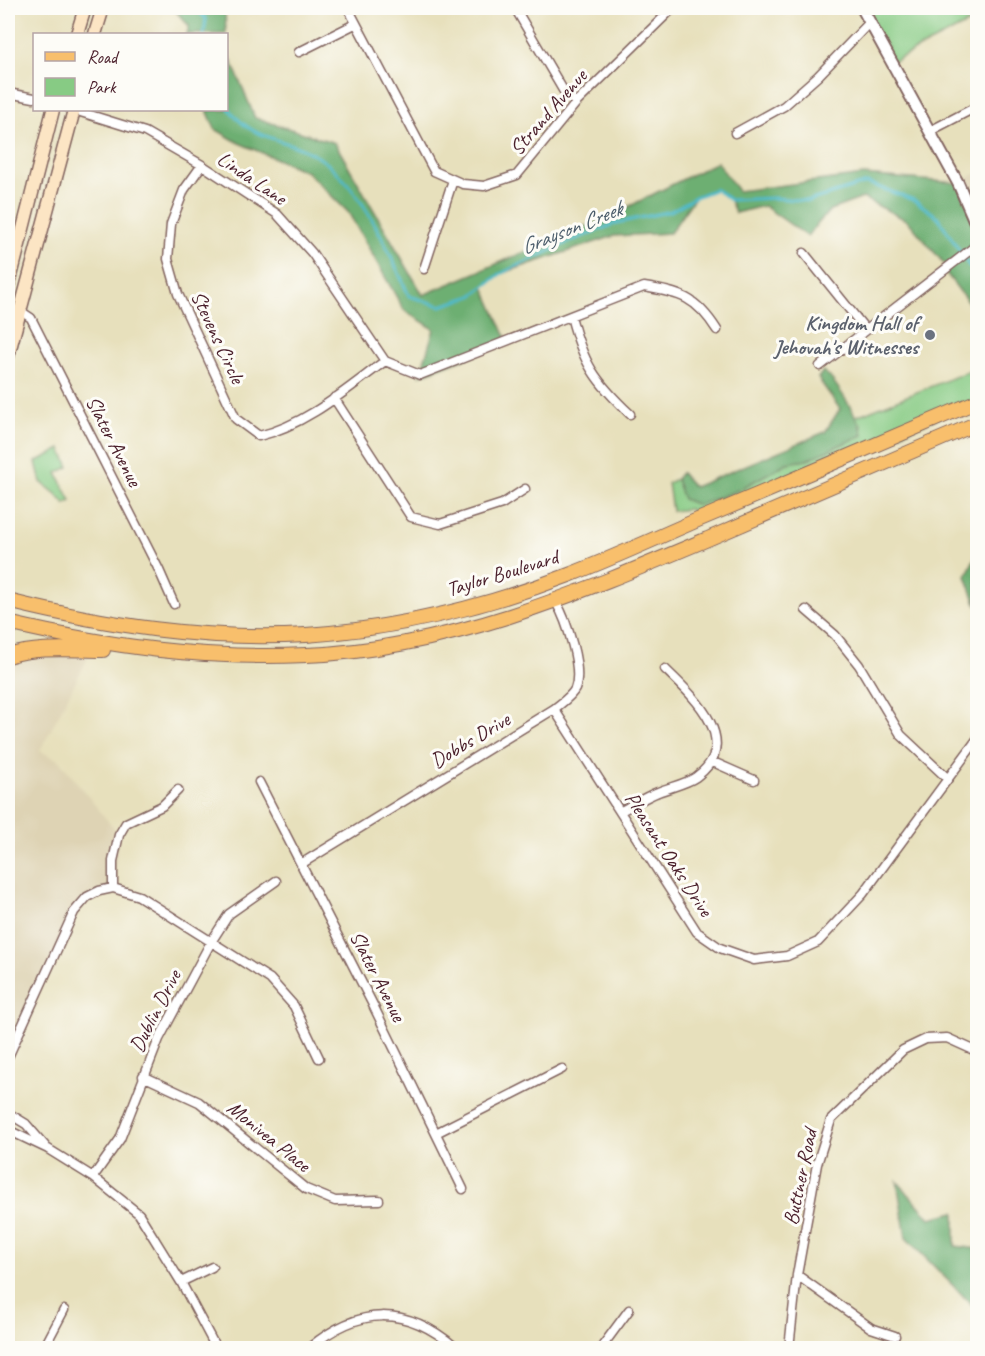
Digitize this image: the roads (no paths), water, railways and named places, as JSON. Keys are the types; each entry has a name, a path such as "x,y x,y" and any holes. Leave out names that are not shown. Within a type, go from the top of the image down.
{"main road":[{"path":"77,33 85,8"},
{"path":"95,33 103,8"},
{"path":"8,288 53,111"},
{"path":"8,356 13,311 74,111"},
{"name":"Taylor Boulevard","path":"8,601 81,619 165,631 235,636 306,635 392,624 483,604 569,575 978,401"},
{"name":"Taylor Boulevard","path":"8,623 78,639 164,652 235,657 319,654 395,644 488,624 556,602 978,423"},
{"path":"8,656 24,651 53,648 164,652"}],"street":[{"name":"Strand Avenue","path":"348,8 434,171 462,184 484,186 518,175 576,103 673,8"},
{"path":"516,8 563,90 576,103"},
{"path":"862,8 958,183 978,229"},
{"path":"735,133 784,106 818,76 870,22"},
{"path":"299,52 356,24"},
{"path":"8,93 33,98"},
{"path":"930,130 978,106"},
{"name":"Linda Lane","path":"77,111 145,132 202,165 277,214 312,253 385,361"},
{"name":"Stevens Circle","path":"202,165 184,190 171,224 168,260 178,294 237,419 259,436 281,431 334,398"},
{"path":"424,269 453,180"},
{"path":"820,366 946,266 975,246"},
{"path":"804,253 866,330"},
{"path":"525,489 502,504 440,524 411,517 334,398 385,361 420,375 644,287 680,293 706,314 717,330"},
{"name":"Slater Avenue","path":"13,311 31,318 174,604"},
{"path":"570,316 578,343 595,379 630,414"},
{"name":"Dobbs Drive","path":"301,864 554,709 574,692 578,676 577,663 556,602"},
{"path":"806,610 835,634 859,665 901,735 947,778"},
{"path":"621,811 655,793 695,778 713,762 716,739 710,718 665,669"},
{"name":"Pleasant Oaks Drive","path":"554,709 697,932 720,948 754,960 787,956 818,942 863,894 978,738"},
{"path":"713,762 754,780"},
{"name":"Slater Avenue","path":"259,782 463,1189"},
{"path":"113,888 113,861 119,835 126,823 162,806 178,790"},
{"name":"Dublin Drive","path":"93,1177 120,1139 159,1039 211,942 229,914 276,881"},
{"path":"8,1057 74,912 87,897 113,888 139,896 270,979 294,1006 319,1058"},
{"name":"Buttner Road","path":"789,1348 797,1275 817,1164 831,1119 903,1050 926,1039 947,1038 978,1052"},
{"path":"436,1133 562,1069"},
{"name":"Monivea Place","path":"143,1076 199,1102 306,1189 334,1201 379,1200"},
{"path":"8,1113 26,1124 48,1149"},
{"path":"8,1130 48,1149 93,1177 139,1214 181,1282 216,1348"},
{"path":"181,1282 212,1267"},
{"path":"797,1275 872,1328 895,1336"},
{"path":"44,1348 64,1310"},
{"path":"601,1348 629,1310"},
{"path":"309,1348 327,1333 352,1321 373,1316 402,1317 440,1335 456,1348"}],"waterway":[{"name":"Grayson Creek","path":"196,8 206,19 204,33"},
{"name":"Grayson Creek","path":"228,107 235,116 254,131 299,147 328,164 343,179 370,216 409,296 441,306 472,296 500,274 571,241 617,223 671,211 695,197 716,189 730,200 775,198 808,201 867,183 914,200 938,217 978,280"},
{"name":"Grayson Creek","path":"978,570 978,581"}],"place":[{"name":"Kingdom Hall of Jehovah's Witnesses","path":"930,335"}]}
